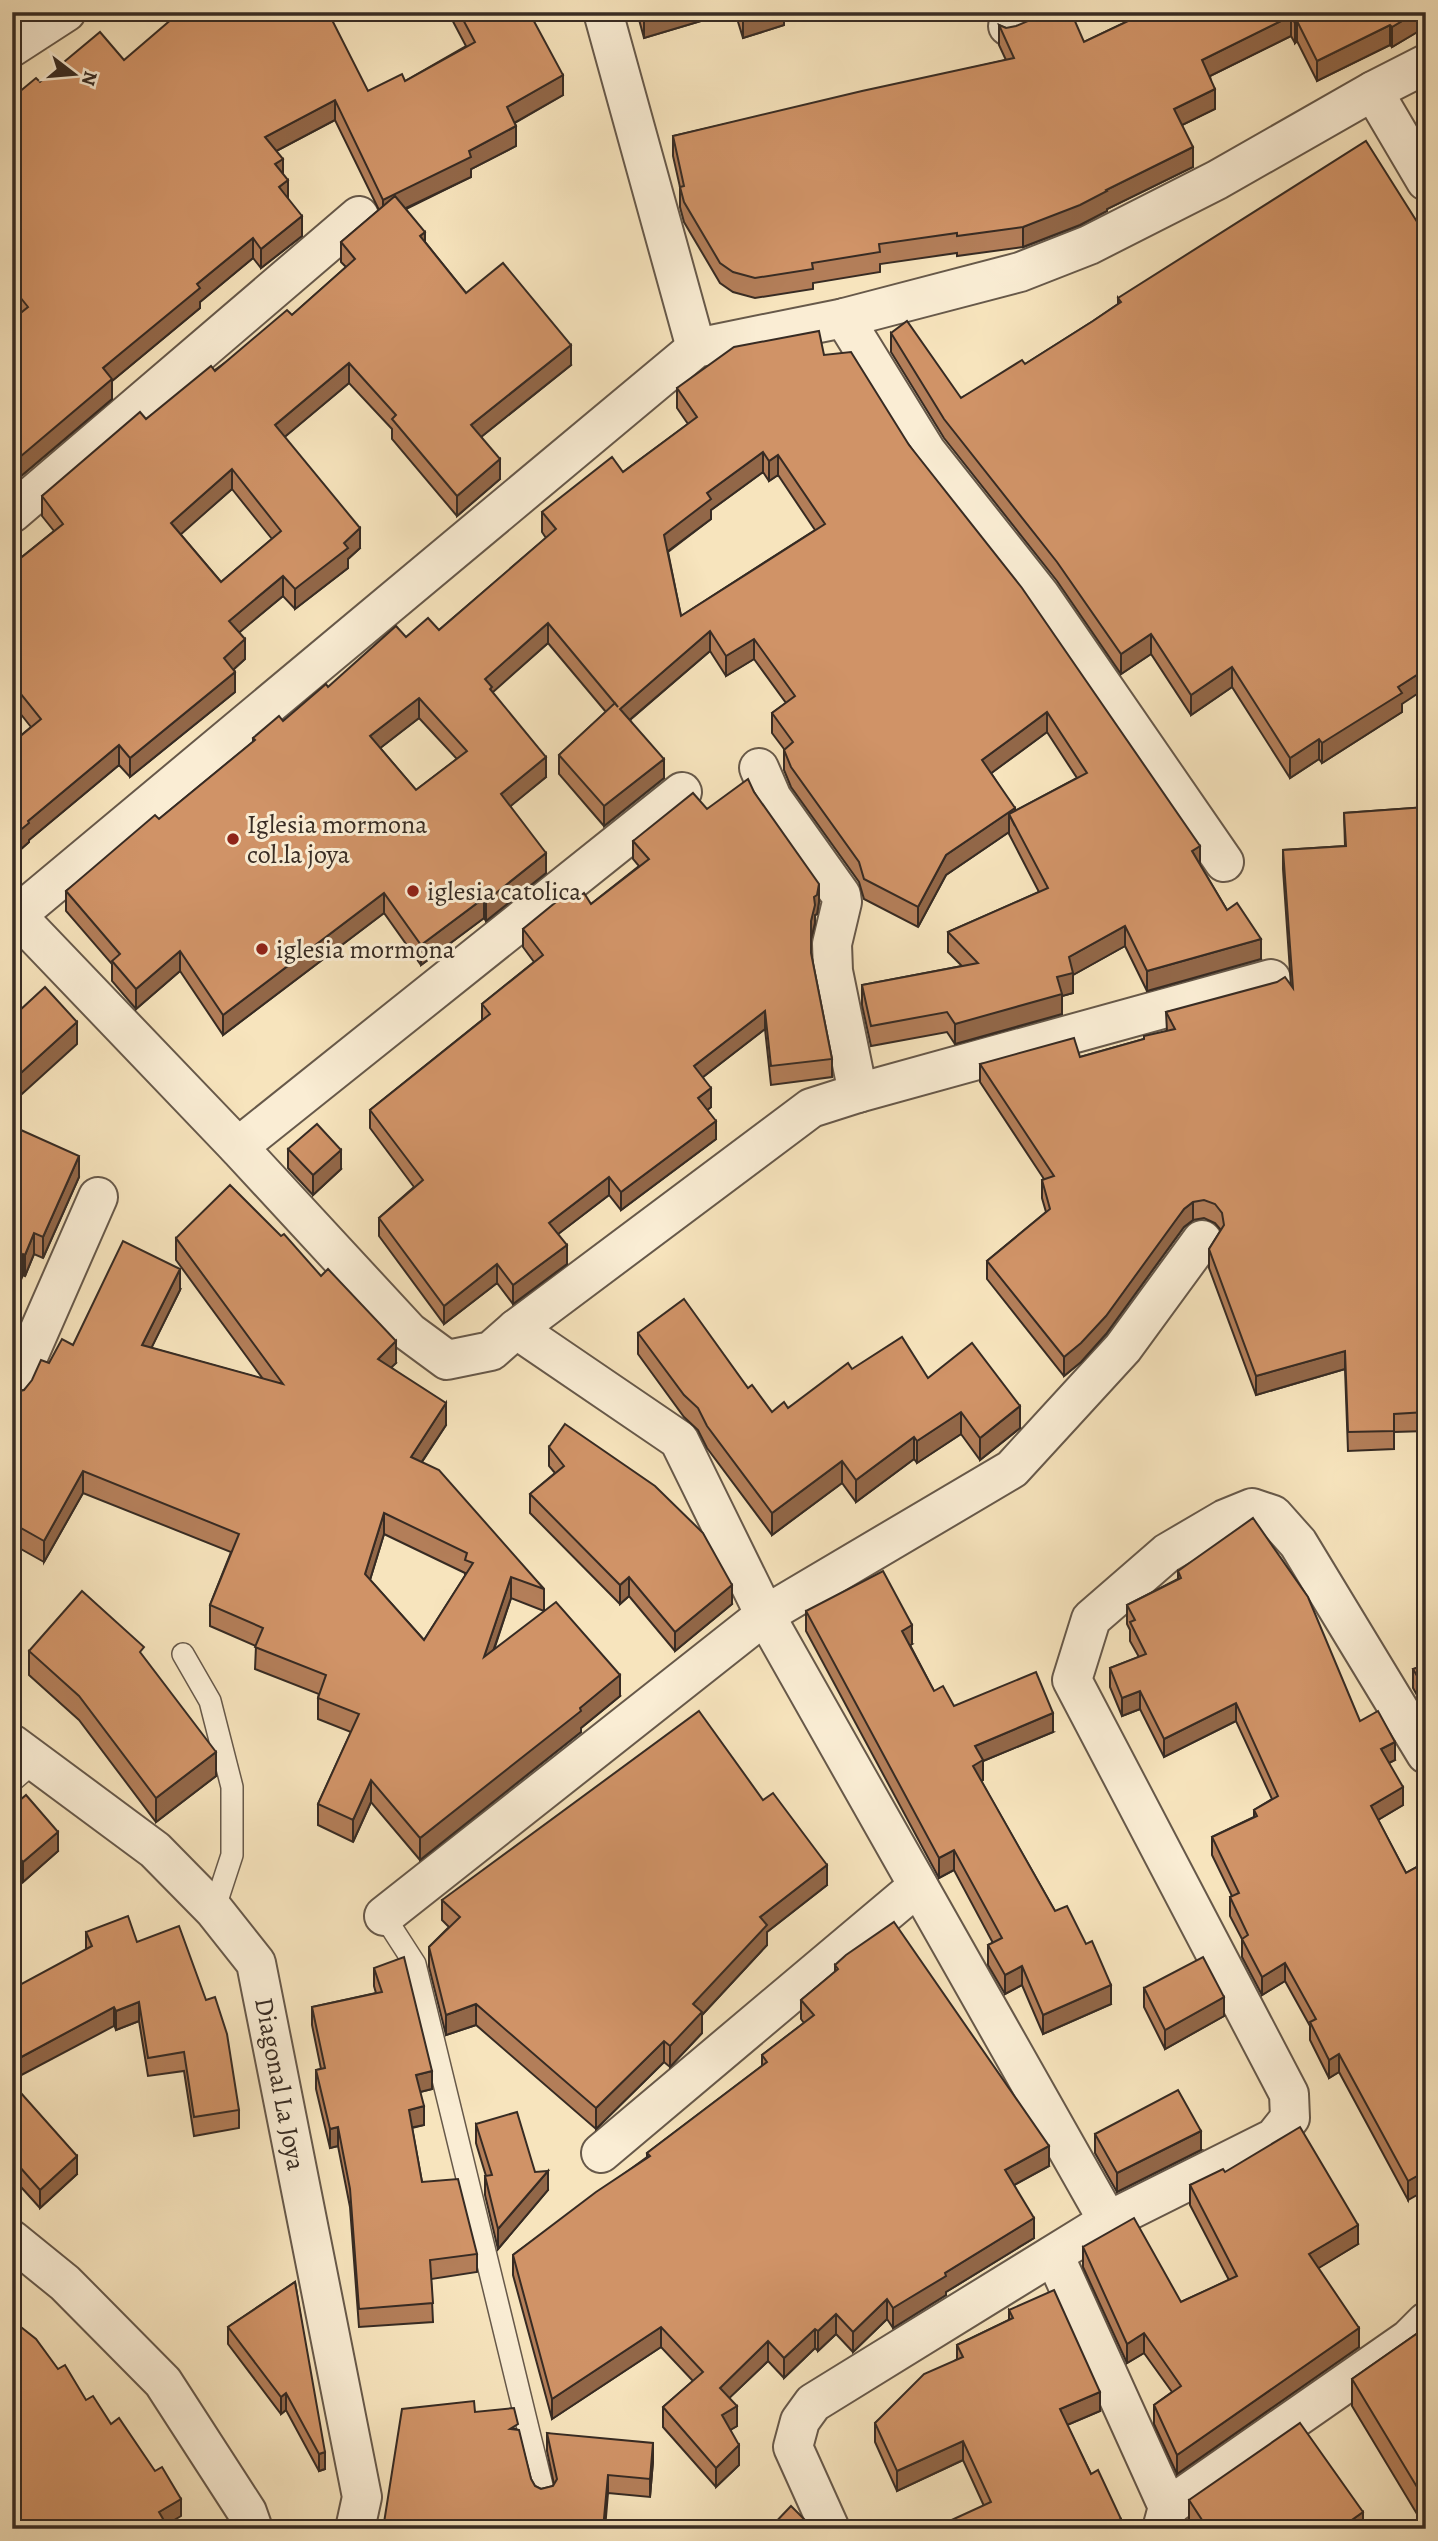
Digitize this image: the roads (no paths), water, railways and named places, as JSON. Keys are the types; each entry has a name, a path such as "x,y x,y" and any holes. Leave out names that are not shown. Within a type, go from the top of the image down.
{"street":[{"path":"12,47 66,12"},
{"path":"603,12 696,348"},
{"path":"1271,979 811,1108 516,1329 491,1351 447,1360 409,1332 238,1147 14,915 696,348 844,318 1020,272 1089,245 1217,180 1373,91 1426,64"},
{"path":"1373,91 1426,181"},
{"path":"12,513 359,216"},
{"path":"844,318 926,451 1040,595 1224,862"},
{"path":"759,768 772,799 841,895 842,902 832,944 833,971 858,1093"},
{"path":"238,1147 682,792"},
{"path":"12,1393 98,1198"},
{"path":"384,1916 765,1615 1012,1469 1123,1348 1202,1240"},
{"path":"516,1329 679,1440 765,1615 1108,2221"},
{"path":"830,2529 793,2447 800,2421 813,2403 1108,2221 1274,2138 1290,2118 1289,2094 1072,1680 1091,1619 1167,1553 1226,1519 1252,1508 1272,1515 1298,1543 1426,1754"},
{"name":"Diagonal La Joya","path":"20,1762 155,1850 214,1910 256,1963 362,2497 355,2529"},
{"path":"601,2153 918,1886"},
{"path":"12,2240 65,2283 163,2382 247,2512 253,2529"},
{"path":"1054,2255 1165,2518 1409,2339 1426,2322"}],"lane":[{"path":"183,1654 210,1701 232,1787 232,1855 214,1910"},
{"path":"384,1916 415,1964 544,2494"}],"place":[{"name":"Iglesia mormona col.la joya","path":"233,839"},
{"name":"iglesia catolica","path":"413,891"},
{"name":"iglesia mormona","path":"262,949"}]}
